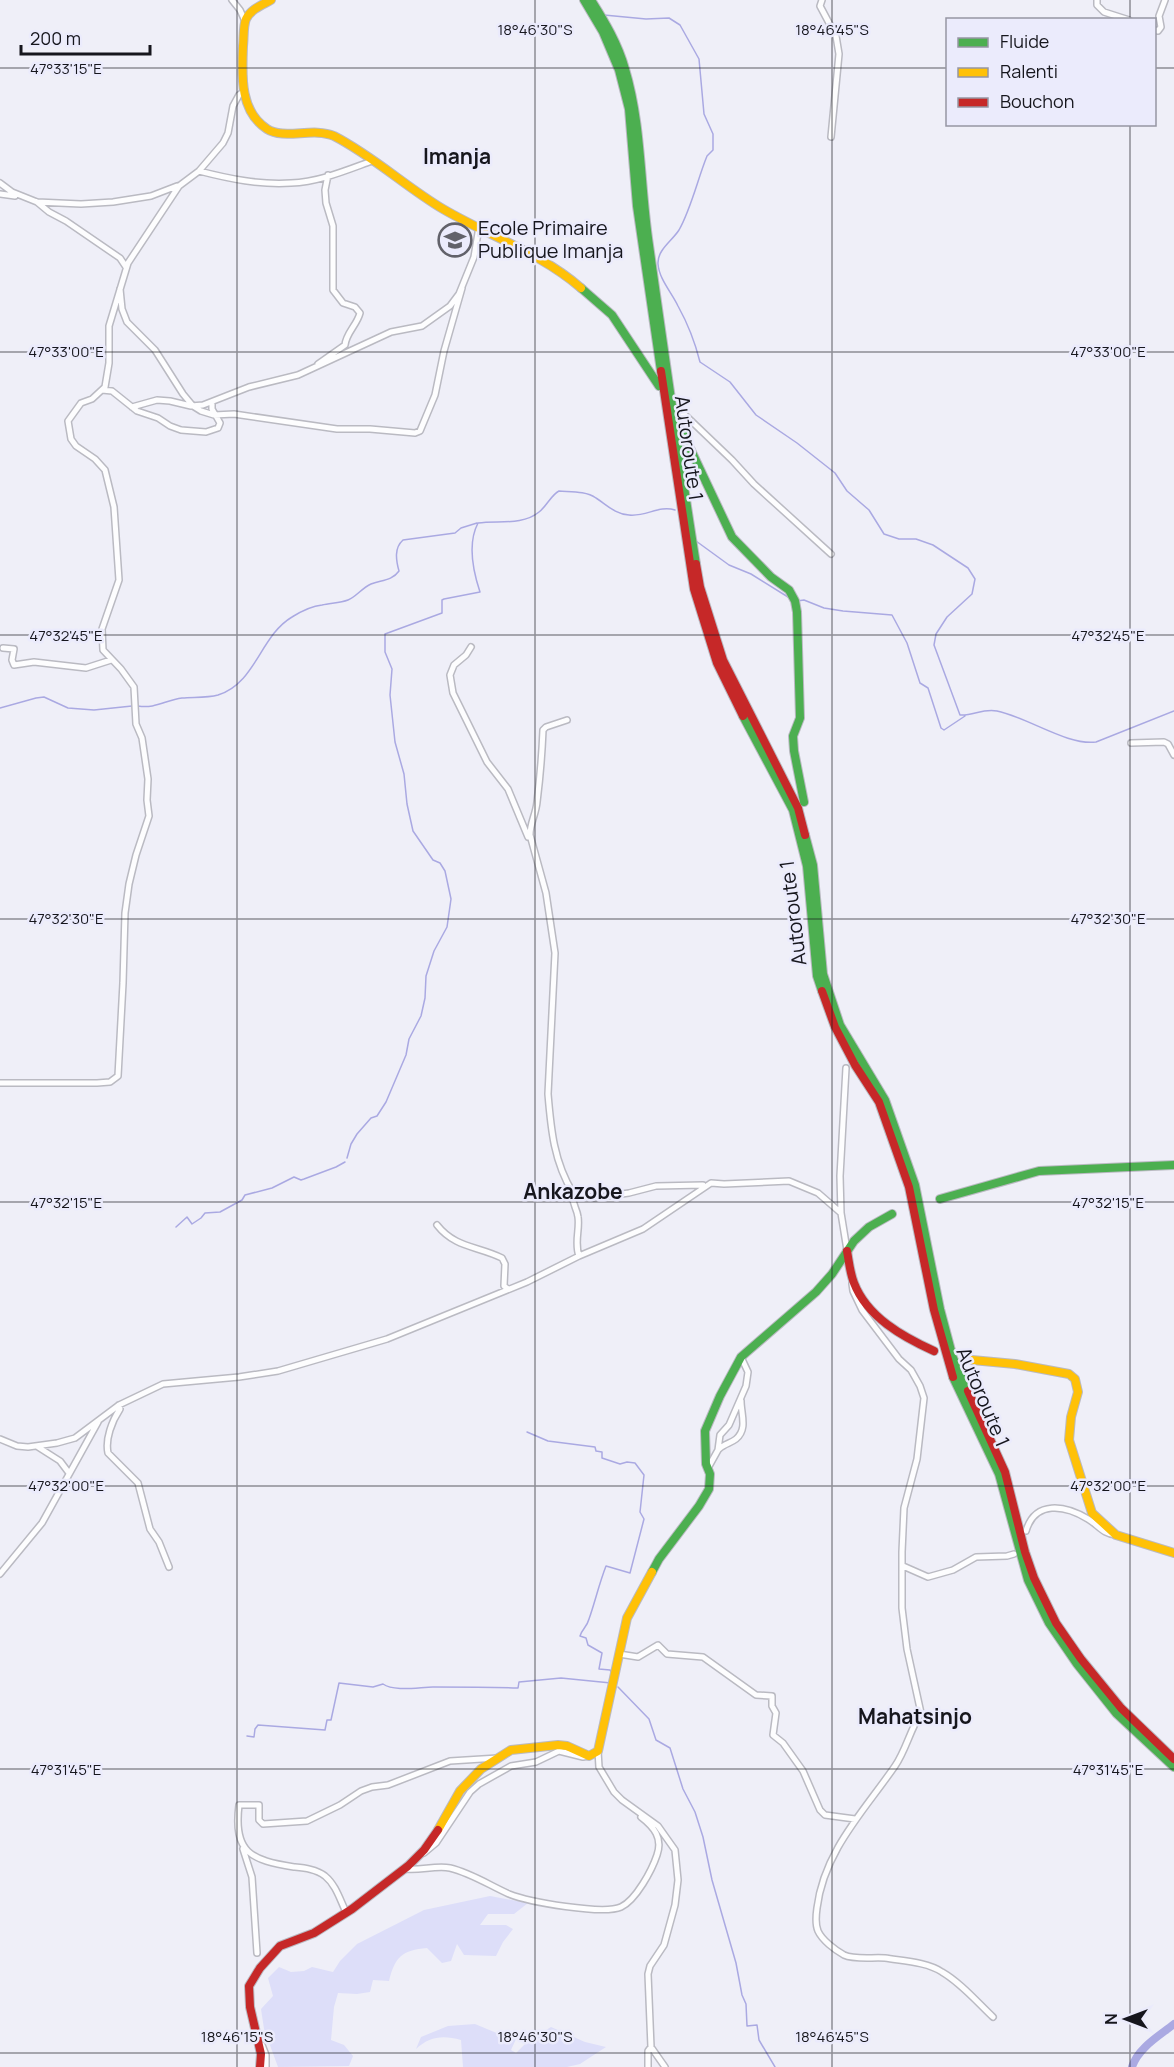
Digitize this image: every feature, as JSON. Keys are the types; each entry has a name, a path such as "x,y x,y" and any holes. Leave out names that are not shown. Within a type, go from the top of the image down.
{"main road":[{"path":"272,0 252,11 245,21 243,92 254,117 268,130 283,133 319,132 331,135 351,146 443,209 548,264 594,297 612,315 659,386"},
{"name":"Autoroute 1","path":"584,0 603,32 619,70 629,110 637,206 694,589 717,663 752,735 793,810 807,866 817,976 835,1027 855,1065 879,1102 909,1186 934,1310 950,1372 999,1474 1017,1547 1028,1580 1049,1623 1077,1664 1116,1713 1174,1767"},
{"name":"Autoroute 1","path":"591,0 609,29 625,68 635,109 643,205 700,587 723,660 798,808 813,865 823,974 840,1025 885,1100 915,1185 940,1309 953,1358 1005,1472 1024,1552 1034,1578 1056,1623 1081,1659 1121,1708 1174,1759"},
{"path":"679,425 732,537 771,577 789,590 795,602 800,718 793,736 804,802"},
{"path":"940,1199 1039,1170 1174,1165"},
{"path":"260,2067 261,2054 250,2007 249,1986 260,1968 280,1946 314,1934 405,1869 439,1828 460,1791 481,1769 511,1750 558,1744 589,1756 598,1751 627,1618 652,1571 709,1489 710,1474 707,1469 705,1431 741,1357 816,1292 832,1274 854,1241 869,1227 892,1214"},
{"path":"848,1251 855,1286 872,1310 896,1333 934,1351"},
{"path":"972,1360 1049,1370 1069,1374 1075,1379 1078,1392 1071,1417 1069,1440 1092,1513 1116,1535 1174,1553"}],"street":[{"path":"232,0 245,21"},
{"path":"822,0 820,6 836,36 839,54 831,137"},
{"path":"1097,0 1097,5 1104,12 1123,18"},
{"path":"1156,30 1161,27 1159,16 1165,0"},
{"path":"37,202 81,204 113,202 151,196 179,186 199,171 223,143 232,121 233,106 243,92"},
{"path":"199,171 258,183 293,183 372,161"},
{"path":"315,368 345,345 346,338 360,313 356,307 343,303 333,290 333,226 326,203 328,175"},
{"path":"0,183 12,192 37,202 66,221 120,258 126,267"},
{"path":"0,1083 97,1083 110,1082 118,1076 125,913 131,876 149,816 148,779 143,745 134,712 134,687 103,650 101,638 119,580 113,500 105,470 95,459 76,446 72,439 69,421 81,403 92,399 105,387 109,363 109,326 126,267 179,186"},
{"path":"0,194 23,196"},
{"path":"132,406 157,400 193,406 214,415 234,414 337,429 415,433 420,431 435,395 444,351 462,288 474,256 479,227"},
{"path":"193,406 213,402 249,387 298,375 392,332 422,326 450,306 462,288"},
{"path":"120,289 122,309 127,322 155,350 171,377 193,406"},
{"path":"102,390 112,392 137,411 158,418 170,426 192,431 216,430 220,423 212,409 213,402"},
{"path":"679,425 680,416 684,414 754,484 831,554"},
{"path":"471,647 466,655 454,665 450,675 453,693 487,762 508,789 529,838 532,840"},
{"path":"3,648 14,649 12,660 14,665 34,662 86,668 111,660"},
{"path":"567,720 543,730 537,806 530,828 546,893 555,954 548,1094 550,1117 557,1161 573,1193 572,1200 578,1218 576,1245 579,1256"},
{"path":"1131,743 1164,742 1168,744 1174,755"},
{"path":"846,1068 840,1176 841,1213 848,1251"},
{"path":"573,1193 593,1198 629,1193 656,1186 789,1181 818,1193 841,1213"},
{"path":"0,1439 17,1446 38,1447 75,1438 119,1405 163,1384 239,1377 297,1367 344,1350 387,1339 508,1289 643,1229 711,1183"},
{"path":"437,1225 446,1236 457,1242 502,1258 505,1264 504,1286 508,1289"},
{"path":"851,1273 853,1291 862,1310 899,1359 911,1370 924,1398 917,1459 904,1508 902,1608 907,1649 921,1713 897,1764 855,1819 835,1852 818,1899 817,1930 830,1944 848,1956 920,1963 941,1971 993,2017"},
{"path":"718,1450 720,1435 729,1425 746,1386 748,1372 741,1357"},
{"path":"707,1469 718,1450 736,1438 742,1430 744,1425 741,1398"},
{"path":"119,1405 120,1409 114,1418 108,1438 108,1453 138,1483 150,1528 159,1542 169,1567"},
{"path":"0,1574 42,1523 100,1419"},
{"path":"38,1447 60,1461 69,1473"},
{"path":"1026,1531 1033,1515 1041,1509 1048,1508 1075,1512 1089,1519 1107,1534 1116,1535"},
{"path":"903,1566 928,1577 954,1570 976,1557 1014,1554"},
{"path":"619,1654 638,1657 658,1645 667,1654 700,1656 724,1670 756,1695 772,1696 772,1706 776,1713 773,1735 783,1743 803,1771 820,1810 825,1815 855,1819"},
{"path":"418,1856 436,1843 470,1792 487,1778 511,1766 536,1762 559,1751 583,1758 589,1756"},
{"path":"405,1869 447,1868 477,1877 508,1893 534,1902 612,1910 628,1904 655,1864 660,1848 659,1836 634,1809 614,1792 599,1767 598,1751"},
{"path":"257,1953 252,1877 239,1839 239,1805 259,1805 259,1820 263,1824 308,1821 340,1805 361,1791 388,1785 450,1761 499,1758"},
{"path":"634,1809 658,1826 675,1850 677,1860 678,1881 675,1905 666,1939 650,1966 648,1974 651,2047 665,2067"},
{"path":"242,1846 257,1859 307,1869 325,1876 333,1885 346,1912"},
{"path":"258,2035 266,2055 266,2067"},
{"path":"648,2067 648,2051 651,2047"}],"shaded area":[{"path":"490,1896 528,1903 514,1914 488,1914 480,1925 506,1925 513,1929 496,1956 464,1955 457,1944 451,1961 442,1963 427,1948 406,1953 397,1961 389,1981 373,1980 370,1992 338,1993 334,2007 331,2040 344,2045 353,2056 349,2066 278,2067 264,2029 261,2009 273,1996 268,1978 279,1967 291,1972 304,1971 312,1967 333,1972 340,1961 357,1944 424,1910"},
{"path":"475,2024 516,2039 511,2050 516,2053 528,2041 551,2027 585,2042 606,2047 580,2064 567,2067 463,2067 461,2040 448,2037 432,2039 416,2049 421,2037 448,2026"}],"waterway":[{"path":"604,15 646,19 669,18 680,25 699,59 704,114 713,134 713,150 707,156 683,222 662,250 658,264 663,280 688,326 700,362 730,382 756,415 835,473 847,491 869,510 884,534 899,539 916,539 933,545 968,568 975,579 972,594 947,617 936,634 934,645 960,715 987,710 997,711 1060,736 1073,740 1096,742 1174,711"},
{"path":"347,1158 357,1134 371,1118 377,1116 386,1102 406,1055 409,1039 421,1016 426,976 434,951 447,927 451,899 445,871 440,863 433,860 413,831 404,774 395,742 390,695 392,669 385,652 385,634 442,613 442,600 444,599 480,592 473,566 472,549 478,523 525,519 542,510 559,491 588,494 624,514 635,515 663,509 675,510"},
{"path":"138,706 150,706 182,698 214,696 231,689 250,670 281,625 292,617 314,607 348,600 368,586 396,574 399,571 397,550 403,540 455,533 461,528 477,523"},
{"path":"696,541 729,565 751,574 788,597"},
{"path":"797,601 804,600 824,608 843,611 892,615 907,643 920,683 928,688 941,728 944,730 965,716"},
{"path":"0,708 44,697 68,708 94,710 132,706"},
{"path":"176,1227 187,1217 192,1224 205,1213 220,1212 242,1200 245,1195 272,1188 294,1177 301,1180 345,1162"},
{"path":"527,1432 548,1441 595,1447 596,1451 602,1452 602,1458 620,1464 635,1463 644,1475 640,1512 644,1519 630,1573 606,1566 588,1622 580,1636 586,1638 588,1645 602,1653 599,1669 610,1670 612,1673"},
{"path":"247,1736 254,1737 258,1725 325,1730 327,1720 331,1720 339,1683 373,1687 383,1684 394,1688 518,1688 519,1682 561,1678 611,1683"},
{"path":"618,1687 649,1719 656,1740 670,1748 683,1789 695,1812 703,1837 712,1880 746,2004 747,2026 757,2025 759,2040 775,2067"},
{"path":"1132,2067 1144,2048 1174,2024"}],"traffic: fast":[{"path":"584,0 603,32 619,70 629,109 637,206 661,371"},
{"path":"591,0 619,51 631,90 638,134 649,245 696,564"},
{"path":"581,288 612,315 659,386"},
{"path":"679,425 732,537 771,577 789,590 795,601 800,718 793,736 804,802"},
{"path":"743,716 793,810 807,866 817,976 822,991"},
{"path":"805,835 813,865 823,974 840,1025 885,1100 915,1185 940,1309 953,1358 968,1391"},
{"path":"940,1199 1039,1171 1174,1165"},
{"path":"652,1572 709,1489 710,1474 706,1464 705,1431 720,1396 741,1357 816,1292 832,1274 854,1241 869,1227 892,1214"},
{"path":"953,1377 999,1474 1028,1580 1049,1623 1077,1664 1116,1713 1174,1767"}],"traffic: slow":[{"path":"271,0 251,13 246,19 244,29 242,68 244,91 251,112 258,121 274,132 317,133 334,136 443,209 532,255 581,288"},
{"path":"972,1360 1015,1364 1069,1374 1075,1379 1078,1392 1071,1417 1069,1440 1092,1513 1116,1535 1174,1553"},
{"path":"438,1830 460,1791 481,1769 511,1750 558,1745 567,1746 589,1756 598,1751 627,1618 652,1572"}],"traffic: jam":[{"path":"661,371 694,589 717,663 743,716"},
{"path":"696,564 700,587 723,660 798,808 805,835"},
{"path":"822,991 835,1027 855,1065 879,1102 909,1187 934,1310 953,1377"},
{"path":"847,1251 854,1283 868,1306 887,1325 934,1351"},
{"path":"968,1391 1005,1472 1025,1552 1034,1578 1056,1623 1081,1659 1121,1708 1174,1759"},
{"path":"260,2067 261,2054 250,2007 249,1986 260,1968 280,1946 314,1933 352,1909 408,1866 424,1850 438,1830"}],"place":[{"name":"Ecole Primaire Publique Imanja","path":"455,240"}],"district":[{"name":"Imanja","path":"457,157"},
{"name":"Ankazobe","path":"573,1192"},
{"name":"Mahatsinjo","path":"915,1717"}]}
